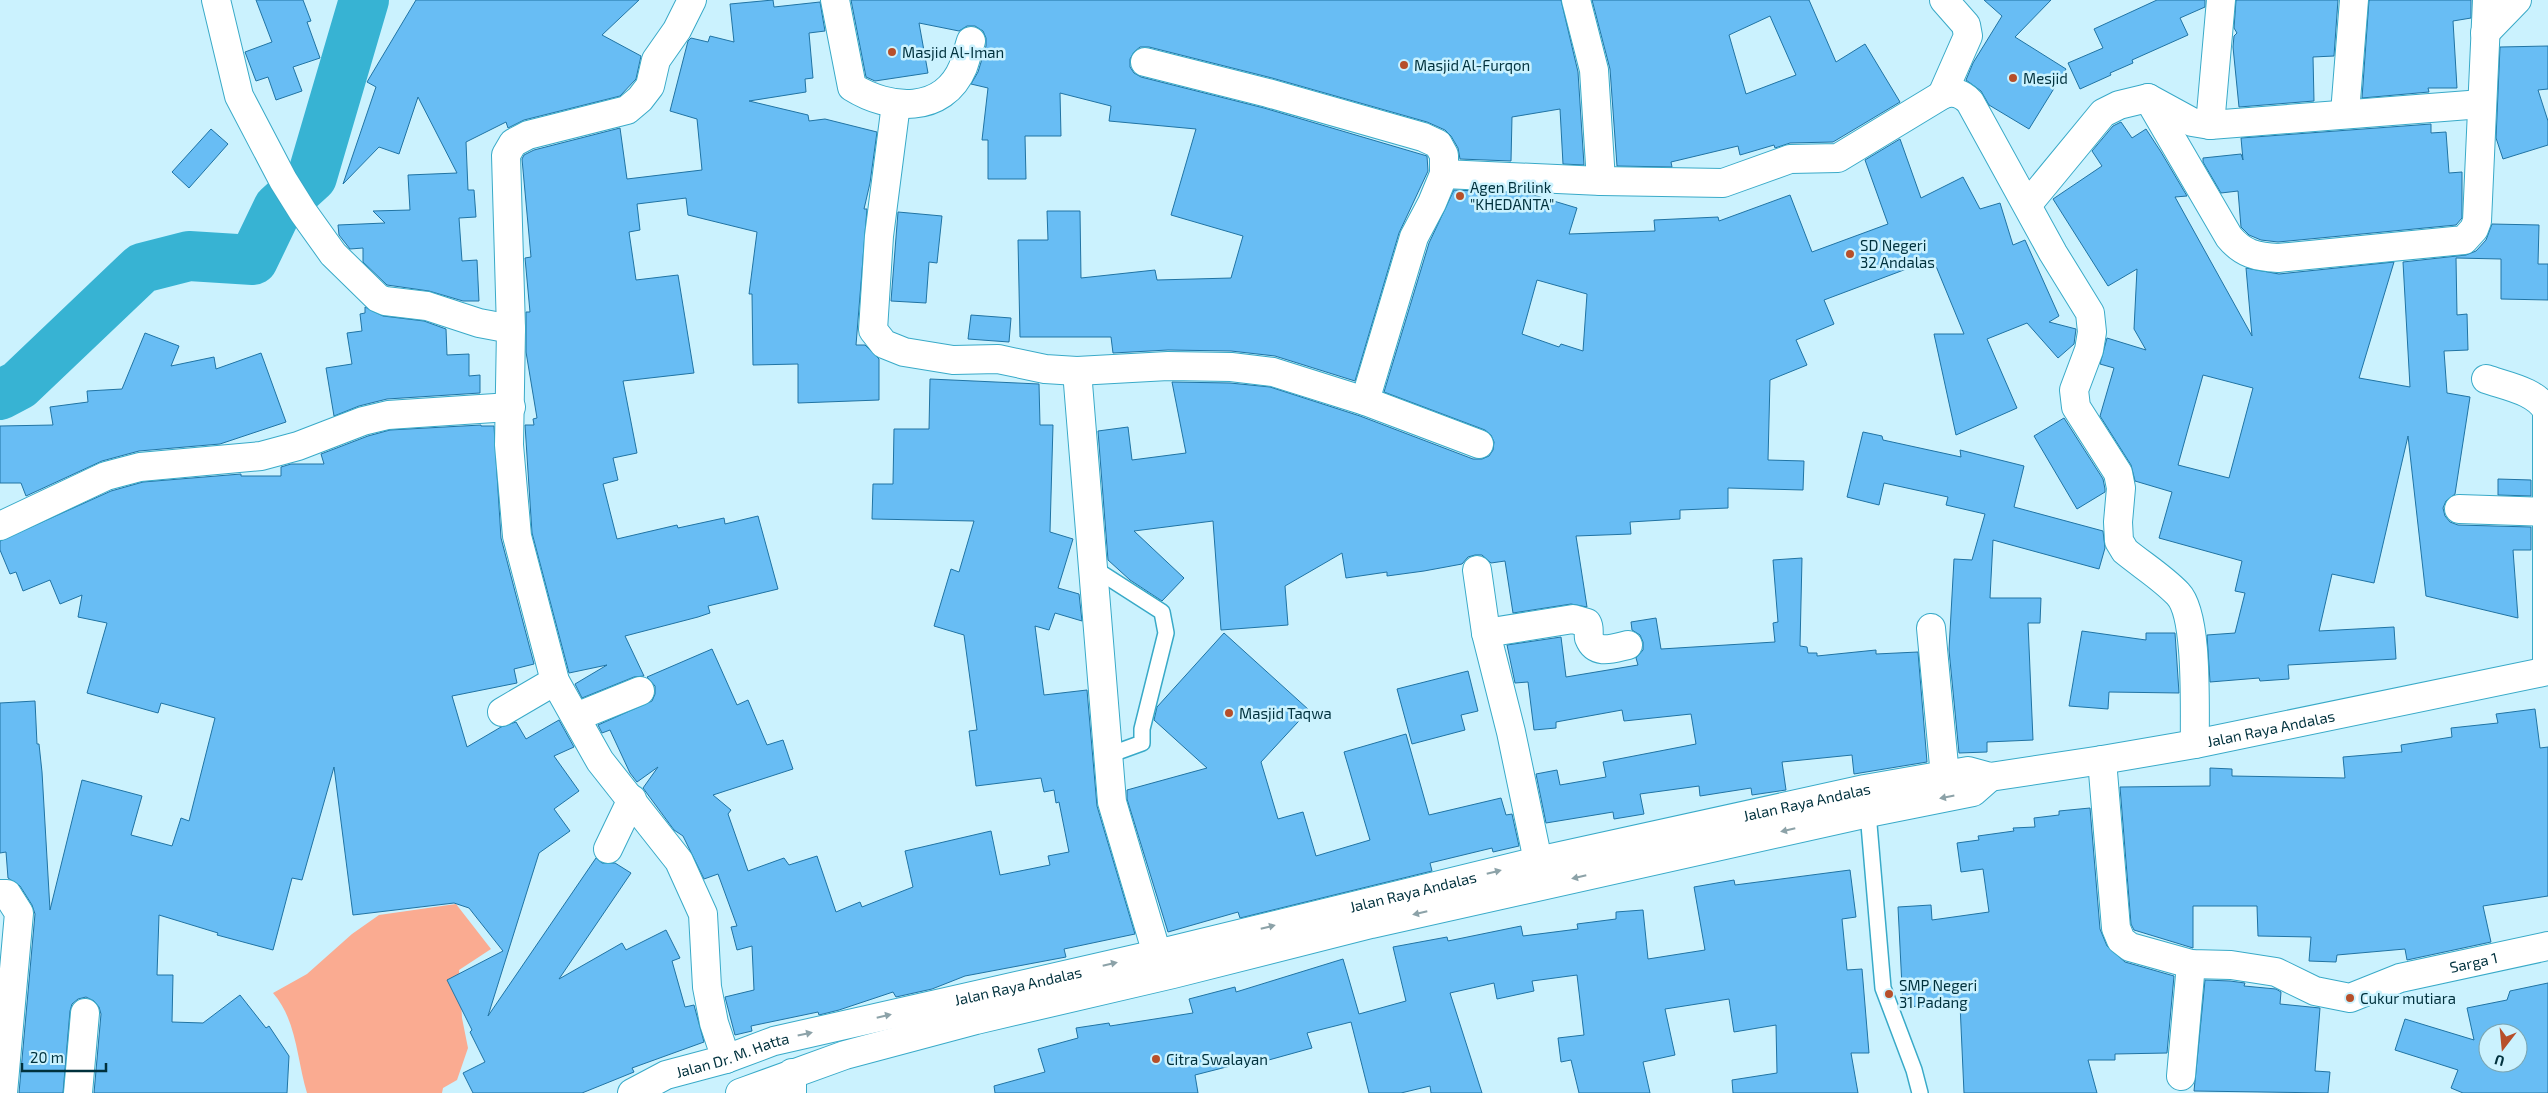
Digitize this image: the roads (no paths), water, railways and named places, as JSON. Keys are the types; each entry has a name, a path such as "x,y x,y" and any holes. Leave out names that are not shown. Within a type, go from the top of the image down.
{"street":[{"path":"216,0 239,96 282,180 302,212 334,254 378,298 427,306 480,323 511,330"},
{"path":"692,0 677,30 656,60 650,86 640,99 627,110 528,135 513,144 506,155 511,330 509,445 517,536 555,682 600,761 679,861 703,914 707,987 714,1023 726,1059"},
{"path":"835,0 852,87 870,98 896,104 914,105 931,100 953,83 962,68 971,41"},
{"path":"1576,0 1594,70 1601,181"},
{"path":"1942,94 1968,36 1966,25 1944,0"},
{"path":"2210,125 2221,0"},
{"path":"2345,113 2354,0"},
{"path":"2148,98 2236,245 2252,255 2278,258 2464,240 2470,235 2477,221 2487,0"},
{"path":"2485,33 2518,0"},
{"path":"1145,62 1268,93 1423,137 1438,144 1444,155 1444,174 1432,203 1414,236 1365,400"},
{"path":"1444,174 1601,181 1723,183 1790,159 1838,158 1942,94 1948,92 1961,94 1970,102 2028,204 2053,253 2090,313 2090,341 2074,390 2076,406 2118,473 2121,488 2118,522 2119,541 2124,551 2179,595 2187,613 2192,635 2194,744"},
{"path":"2028,204 2103,113 2110,108 2148,98 2192,122 2210,125 2345,113 2482,104"},
{"path":"896,104 879,236 873,330 884,344 904,352 953,360 998,359 1045,369 1077,371 1168,366 1231,367 1273,372 1365,400 1479,444"},
{"path":"1077,371 1095,569 1112,802 1156,954"},
{"path":"2486,379 2533,396 2544,405 2547,411 2548,671"},
{"path":"0,526 106,476 140,467 261,456 298,446 363,421 388,415 511,407"},
{"path":"2459,509 2547,512"},
{"path":"1477,570 1486,633 1511,732 1538,861"},
{"path":"1486,633 1572,619 1587,623 1588,637 1594,646 1600,649 1628,646"},
{"path":"1931,628 1945,776"},
{"name":"Jalan Raya Andalas","path":"792,1083 845,1055 976,1020 1173,974 1371,924 1865,789 1968,771 1990,778 2102,760 2194,744 2548,671"},
{"path":"502,712 555,682"},
{"path":"576,717 640,691"},
{"name":"Sarga 1","path":"2102,760 2116,928 2121,940 2130,946 2191,964 2231,965 2276,972 2323,994 2350,998 2400,978 2548,946"},
{"name":"Jalan Raya Andalas","path":"836,1027 1156,954 1538,861 1609,858 1868,813 1973,792 1990,778"},
{"path":"608,848 632,800"},
{"path":"0,894 7,894 19,913 3,1093"},
{"path":"2181,1076 2191,964"},
{"path":"78,1093 85,1013"},
{"name":"Jalan Dr. M. Hatta","path":"632,1093 666,1075 726,1059 774,1041 836,1027"},
{"path":"740,1093 792,1083"}],"lane":[{"path":"1095,569 1162,612 1166,633 1142,729 1142,743 1108,755"},
{"path":"1868,813 1884,988 1914,1070 1920,1093"}],"waterway":[{"path":"0,395 19,385 142,268 189,256 253,260 278,208 312,177 364,0"}],"place":[{"name":"Masjid Al-Iman","path":"892,52"},
{"name":"Masjid Al-Furqon","path":"1404,65"},
{"name":"Mesjid","path":"2013,78"},
{"name":"Agen Brilink \"KHEDANTA\"","path":"1460,196"},
{"name":"SD Negeri 32 Andalas","path":"1850,254"},
{"name":"Masjid Taqwa","path":"1229,713"},
{"name":"SMP Negeri 31 Padang","path":"1889,994"},
{"name":"Cukur mutiara","path":"2350,998"},
{"name":"Citra Swalayan","path":"1156,1059"}]}
